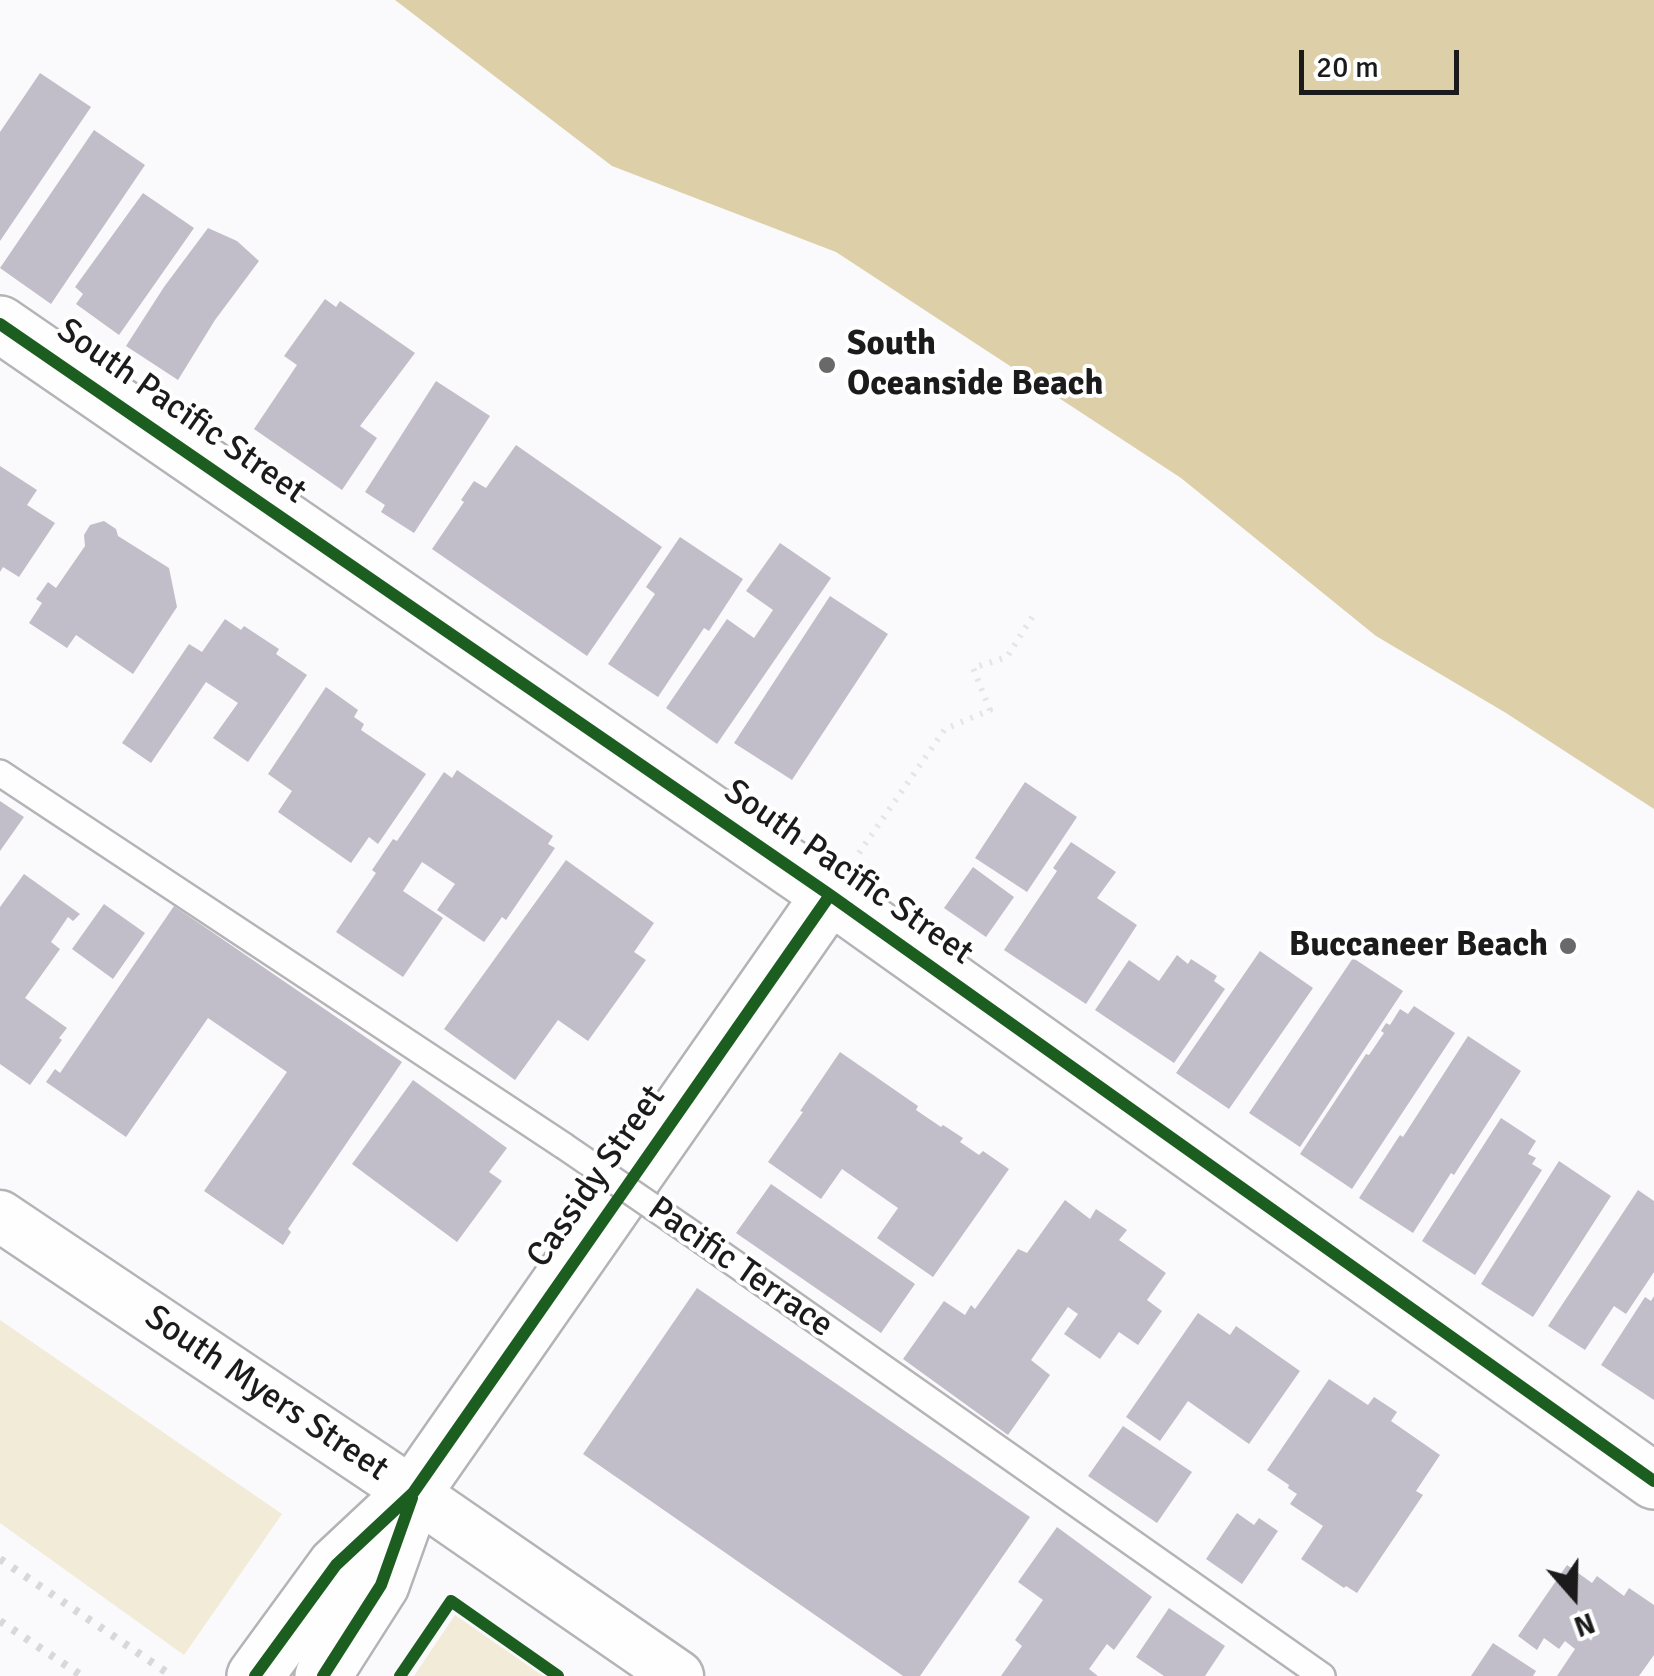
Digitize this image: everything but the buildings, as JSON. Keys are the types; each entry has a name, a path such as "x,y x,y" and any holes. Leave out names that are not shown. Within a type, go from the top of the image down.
{"main road":[{"name":"South Pacific Street","path":"0,324 830,895 1654,1481"},
{"name":"Cassidy Street","path":"255,1676 336,1565 414,1493 830,895"},
{"name":"Cassidy Street","path":"323,1676 381,1585 414,1493"}],"street":[{"name":"South Myers Street","path":"0,1216 414,1493 678,1676"}],"lane":[{"name":"Pacific Terrace","path":"0,774 564,1146 1322,1676"}],"path":[{"path":"830,895 945,728 990,710 974,668 1007,657 1036,612"}],"shaded area":[{"path":"395,0 1654,0 1654,809 1506,713 1376,636 1181,478 836,252 612,166"},
{"path":"0,1320 282,1514 184,1655 0,1523"},
{"path":"455,1615 543,1676 414,1676"}],"railway":[{"path":"0,1559 172,1676"},
{"path":"0,1621 82,1676"}],"cycle path":[{"path":"0,324 830,895 1654,1481"},
{"path":"255,1676 336,1565 413,1493 830,895"},
{"path":"323,1676 381,1585 412,1498"},
{"path":"400,1676 451,1601 558,1676"}],"place":[{"name":"South Oceanside Beach","path":"827,365"},
{"name":"Buccaneer Beach","path":"1568,946"}]}
